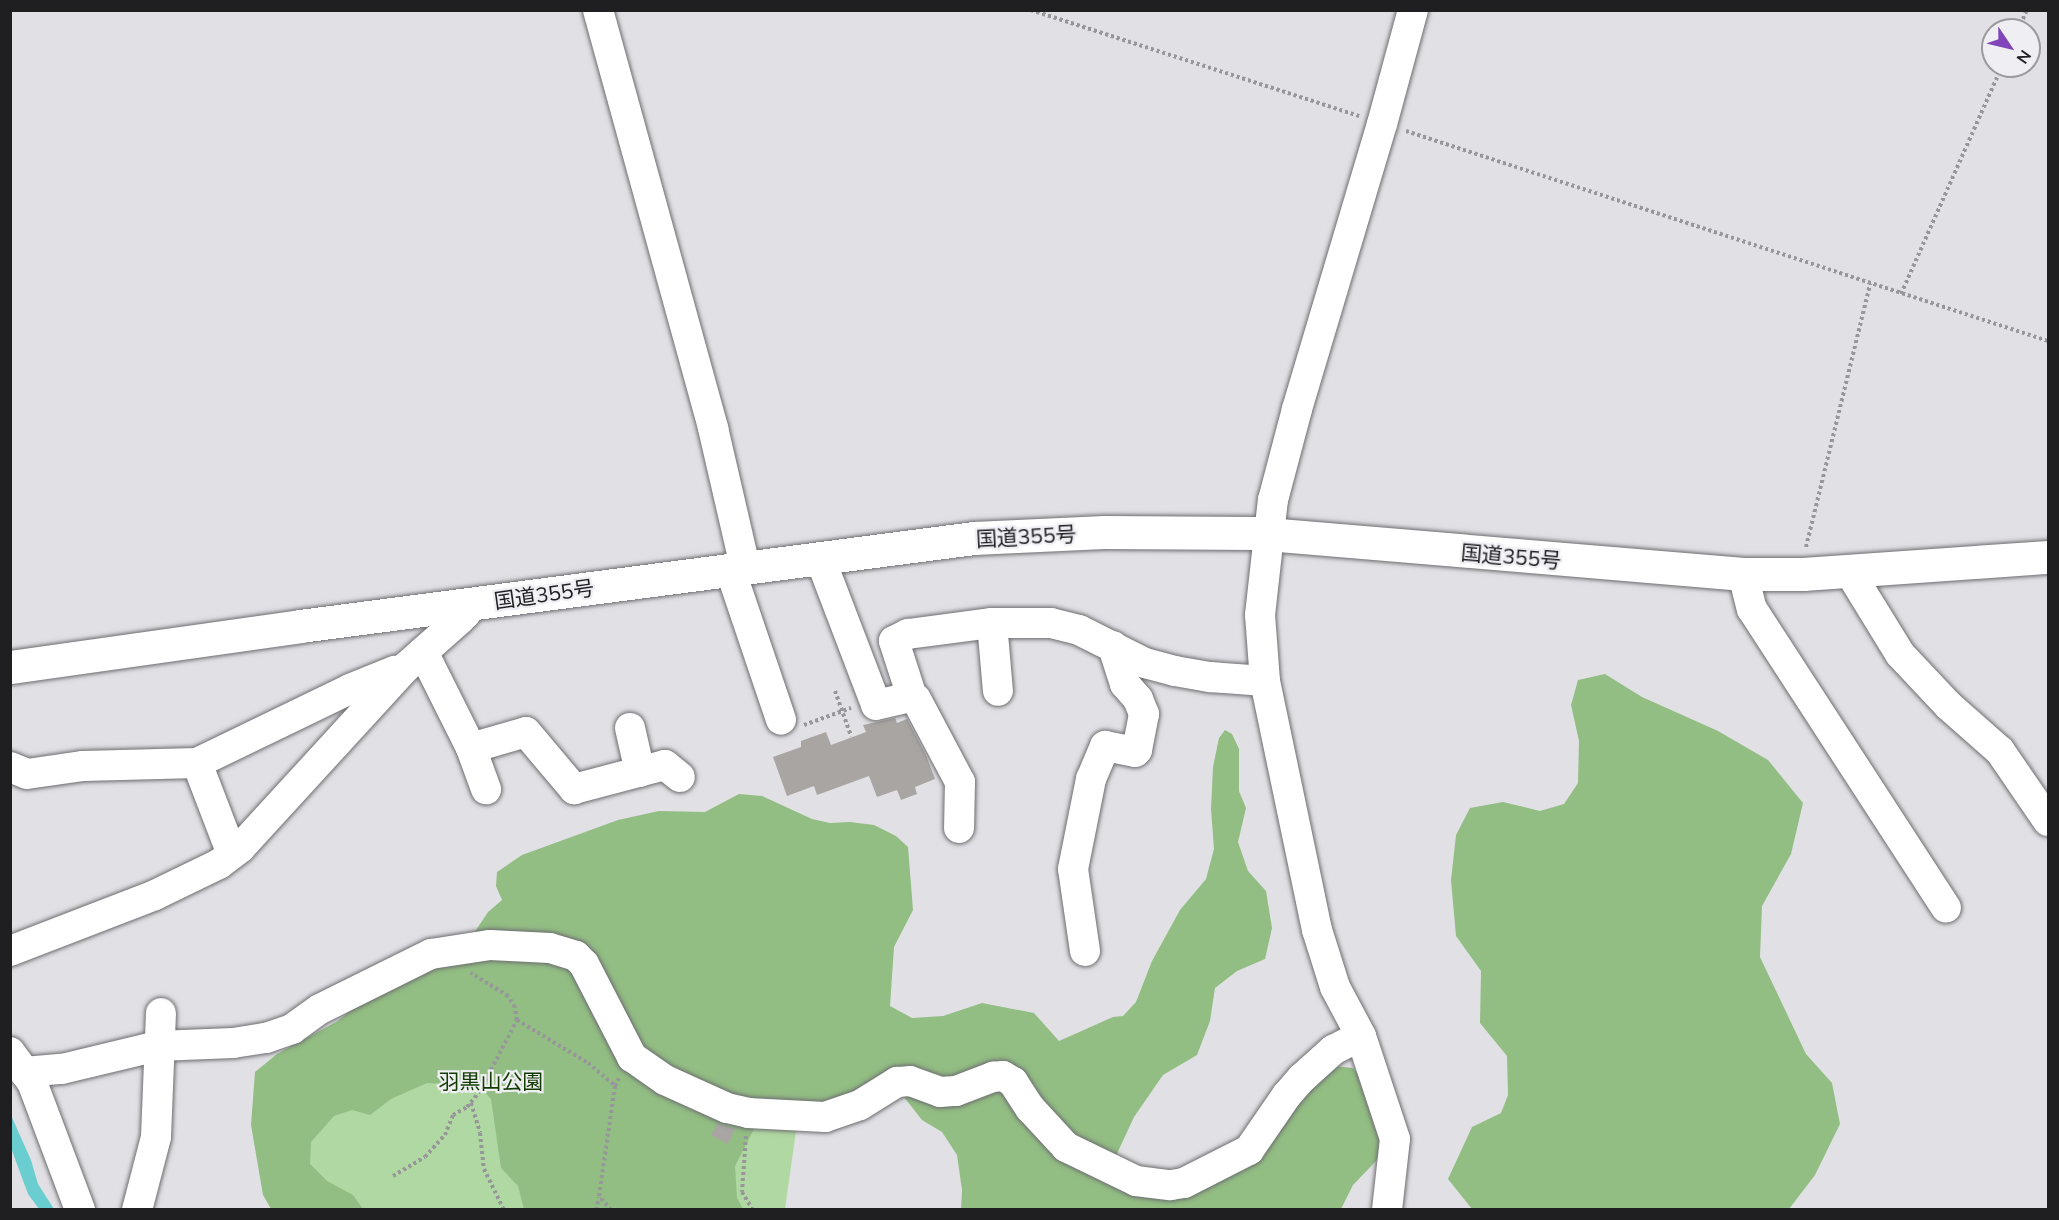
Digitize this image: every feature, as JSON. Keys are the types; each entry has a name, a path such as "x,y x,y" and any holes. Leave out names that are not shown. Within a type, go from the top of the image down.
{"highway":[{"name":"国道355号","path":"10,667 467,604 974,538 1104,531 1268,534 1743,574 1803,574 2049,557"}],"street":[{"path":"598,10 713,428 738,568 781,720"},
{"path":"1387,1209 1395,1139 1361,1036 1335,987 1317,930 1265,681 1260,615 1273,500 1297,409 1382,124 1413,10"},
{"path":"820,558 876,705 912,697"},
{"path":"1849,571 1900,654 1949,706 2000,751 2049,820"},
{"path":"1743,574 1752,609 1946,908"},
{"path":"10,951 191,880 232,854 414,660 466,613 467,604"},
{"path":"959,828 960,782 916,699 912,697 894,641 908,634 985,643 1051,623 1079,630 1145,663 1175,671 1265,681"},
{"path":"985,643 999,691"},
{"path":"1085,951 1073,869 1091,779 1105,747 1135,752 1137,750 1144,714 1138,699 1125,684 1113,646"},
{"path":"414,660 471,748 486,789"},
{"path":"10,767 27,774 83,766 197,763 414,660"},
{"path":"630,728 640,772"},
{"path":"471,748 526,732 574,789 665,765 680,777"},
{"path":"197,763 232,854"},
{"path":"17,1062 62,1069 158,1046 233,1043 266,1038 292,1029 320,1009 431,954 490,945 550,948 576,956 591,975 619,1036 632,1057 665,1080 727,1108 748,1113 825,1117 860,1105 897,1082 910,1081 940,1092 956,1091 993,1077 1003,1076 1013,1082 1030,1108 1066,1147 1136,1181 1171,1185 1184,1183 1249,1150 1287,1095 1302,1078 1334,1050 1361,1036"},
{"path":"137,1209 156,1137 161,1013"},
{"path":"17,1062 32,1082 80,1209"}],"path":[{"path":"1031,10 2049,341"},
{"path":"1901,294 1997,78"},
{"path":"1803,574 1807,544 1870,284"},
{"path":"835,692 851,736"},
{"path":"781,720 786,732 874,699"},
{"path":"393,1176 436,1146 445,1135 453,1115 471,1102 506,1046 518,1020 515,1006 508,996 469,972 457,949"},
{"path":"518,1020 588,1063 615,1086"},
{"path":"596,1209 615,1086 632,1057"},
{"path":"471,1102 480,1133 484,1169 504,1209"},
{"path":"748,1113 742,1192 753,1209"},
{"path":"599,1196 611,1209"}],"green space":[{"path":"1605,674 1642,697 1718,731 1768,760 1803,803 1791,854 1762,906 1760,957 1806,1054 1832,1083 1840,1124 1815,1175 1789,1209 1472,1209 1448,1179 1472,1127 1501,1113 1508,1095 1507,1056 1480,1023 1481,971 1456,936 1451,880 1456,835 1470,808 1503,802 1540,811 1564,804 1578,783 1579,741 1571,705 1578,680"},
{"path":"1225,730 1232,734 1239,749 1239,791 1246,808 1238,842 1248,871 1266,891 1272,928 1265,959 1237,971 1215,988 1210,1021 1197,1055 1163,1075 1134,1117 1115,1158 1175,1196 1335,1066 1353,1068 1366,1084 1387,1137 1377,1160 1353,1185 1341,1209 961,1209 962,1190 957,1155 942,1132 922,1120 900,1092 754,1129 735,1166 737,1198 743,1209 524,1209 518,1186 501,1168 491,1099 479,1086 427,1083 391,1099 370,1115 352,1110 334,1116 311,1142 310,1164 327,1181 353,1195 363,1209 271,1209 263,1195 251,1125 255,1072 277,1054 336,1022 378,990 472,936 488,912 502,900 496,886 497,872 522,855 618,820 659,811 705,812 739,794 762,796 812,819 830,823 850,822 874,825 896,836 908,847 913,910 894,947 890,1006 912,1018 943,1016 982,1003 1034,1013 1059,1041 1113,1017 1123,1016 1136,1002 1152,961 1180,910 1206,879 1214,849 1211,809 1213,767 1219,738"},
{"name":"羽黒山公園","path":"289,1056 797,1124 785,1209 279,1209"}],"water":[{"path":"10,1113 31,1160 38,1184 54,1209 39,1209 28,1194 11,1148"}],"building":[{"path":"895,718 897,723 907,719 926,755 935,779 915,787 917,794 901,800 897,790 877,797 869,776 817,795 814,786 787,796 773,757 801,747 801,741 826,732 831,745 866,732 863,725"},
{"path":"718,1123 735,1129 728,1144 711,1135"}]}
